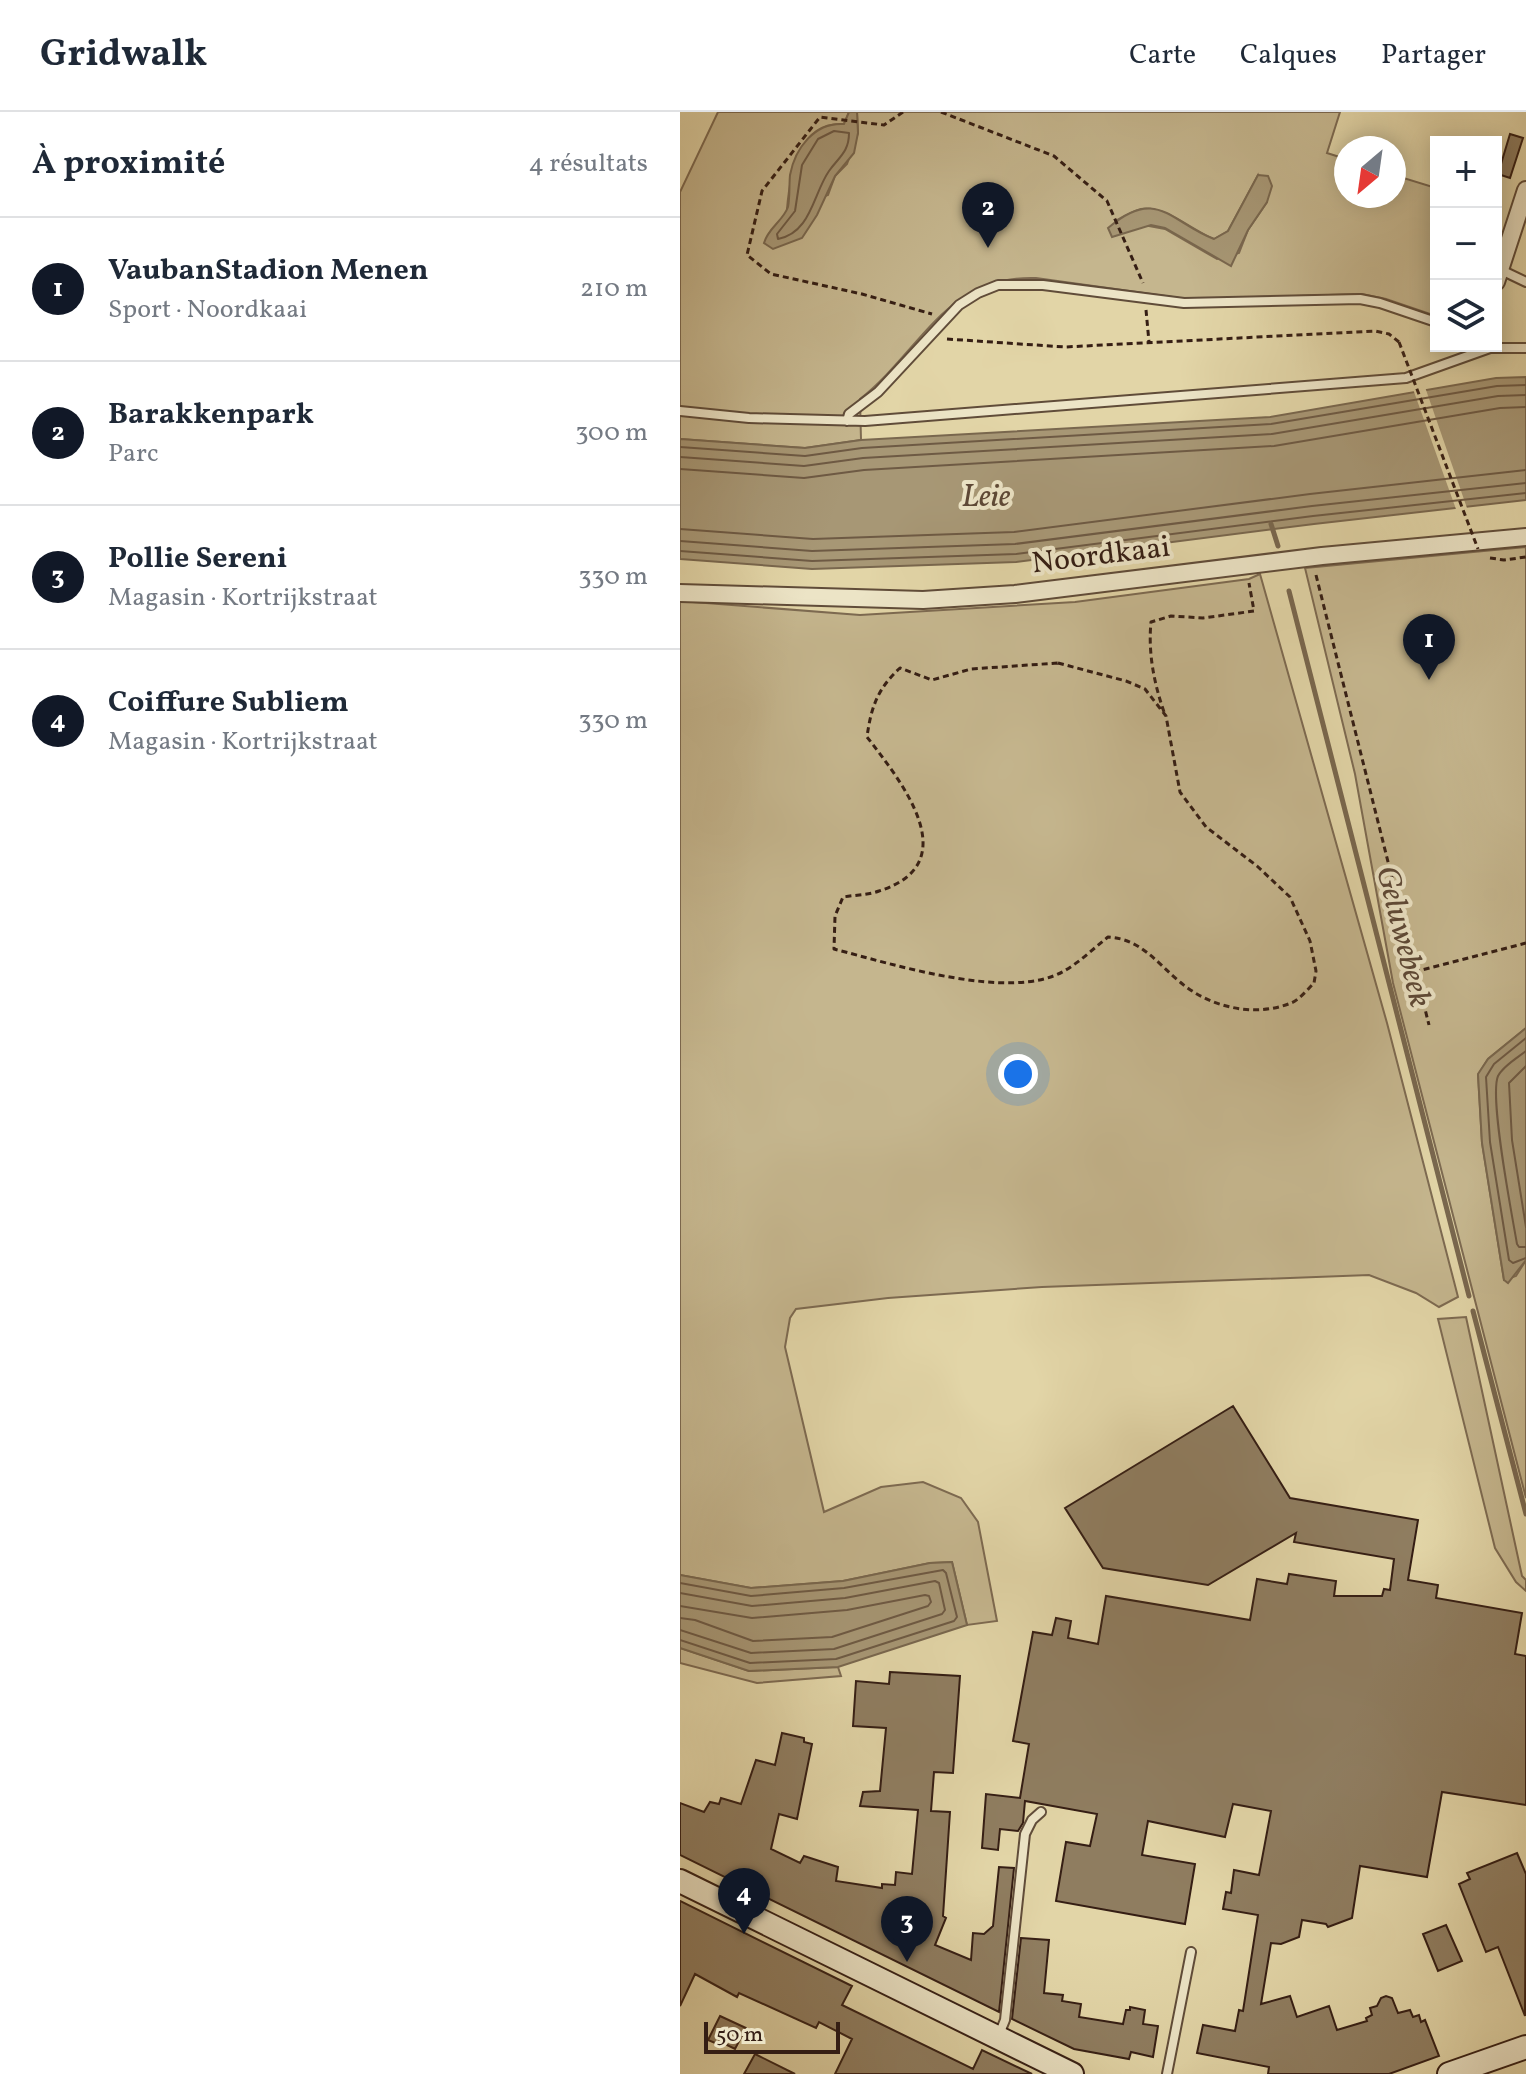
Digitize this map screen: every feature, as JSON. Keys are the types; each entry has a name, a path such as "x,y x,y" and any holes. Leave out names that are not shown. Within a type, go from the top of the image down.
{"street":[{"path":"1502,265 1526,190"},
{"name":"Noordkaai","path":"680,593 923,600 1015,594 1307,559 1526,537"},
{"path":"680,1881 1072,2074"},
{"path":"1449,2074 1526,2047"}],"lane":[{"path":"1502,279 1526,282"},
{"path":"847,421 849,414 878,392 943,319 968,299 998,285 1012,283 1184,303 1360,299 1430,320"},
{"path":"1502,347 1526,348"},
{"path":"680,411 749,418 847,421 1406,378 1476,352"},
{"path":"998,2037 1007,2010 1025,1834 1032,1820 1041,1812"},
{"path":"1167,2074 1191,1952"}],"path":[{"path":"903,112 884,125 820,117 762,191 747,255 771,274 862,294 937,316"},
{"path":"941,112 1054,156 1107,201 1144,288"},
{"path":"1147,326 1149,343"},
{"path":"927,338 1065,347 1375,331 1389,334 1399,342 1420,392 1478,549"},
{"path":"1307,559 1429,1025"},
{"path":"1166,716 1145,689 1058,663 971,669 932,680 900,668 883,683 871,709 867,737 913,800 924,833 918,864 904,880 879,891 843,897 835,916 834,949 932,974 1013,985 1063,972 1108,937 1125,938 1137,944 1183,985 1214,1003 1259,1012 1293,1002 1314,983 1316,971 1310,941 1290,897 1257,866 1206,827 1180,792 1166,716 1156,687 1149,639 1151,622 1171,616 1203,618 1254,611 1252,566"},
{"path":"1414,972 1526,943"}],"shaded area":[{"path":"718,112 849,112 844,124 828,125 816,131 799,152 787,209 828,195 835,176 847,164 858,133 857,112 1340,112 1327,153 1334,155 1334,208 1406,208 1406,179 1430,186 1430,314 1362,294 1187,299 1036,278 1005,280 979,289 957,302 860,399 861,440 805,448 680,439 680,192","holes":["1258,175 1267,202 1248,230 1239,253 1217,259 1165,229 1117,220 1138,210 1150,209 1169,215 1214,239 1228,231"]},
{"path":"1526,547 1526,1028 1488,1059 1478,1075 1482,1143 1504,1280 1516,1276 1526,1260 1526,1498 1393,983 1355,774 1305,568"},
{"path":"1260,574 1387,1023 1458,1297 1439,1307 1416,1293 1369,1275 1042,1287 888,1298 796,1309 790,1318 785,1347 824,1512 881,1487 923,1482 961,1498 978,1522 997,1621 967,1625 952,1562 930,1563 843,1581 751,1588 680,1575 680,601 860,615 1075,602 1249,579"},
{"path":"1466,1317 1526,1591 1516,1582 1495,1548 1438,1319"},
{"path":"680,1648 749,1671 838,1667 841,1676 757,1683 680,1663"}],"water":[{"path":"849,112 857,112 858,133 854,153 835,176 817,215 802,238 773,249 764,243 788,207 790,175 796,155 815,132 824,127 844,124"},
{"path":"1258,175 1268,176 1272,186 1267,202 1248,230 1231,266 1165,228 1151,225 1112,237 1108,228 1125,216 1151,209 1163,211 1214,239 1228,231"},
{"name":"Leie","path":"1526,377 1526,500 1016,562 812,569 680,559 680,439 805,448 861,440 1270,417 1496,378"},
{"path":"1526,1028 1526,1260 1508,1283 1504,1280 1482,1143 1478,1074 1488,1059"},
{"path":"952,1562 967,1625 838,1667 749,1671 680,1648 680,1575 751,1588 843,1581 930,1563"}],"pier":[{"path":"1425,387 1468,511 1457,512 1413,389"}],"building":[{"path":"1510,134 1523,138 1510,178 1502,175 1502,161"},
{"path":"1233,1406 1290,1498 1418,1520 1408,1580 1438,1585 1436,1598 1522,1613 1515,1654 1526,1656 1526,1805 1442,1792 1427,1877 1360,1866 1352,1918 1328,1927 1302,1920 1299,1937 1281,1944 1271,1943 1261,2004 1290,1996 1297,2017 1329,2006 1337,2030 1367,2021 1366,2018 1372,2015 1370,2008 1377,2006 1386,1996 1392,1998 1398,2013 1410,2010 1413,2017 1419,2015 1421,2022 1425,2020 1439,2056 1389,2074 1268,2074 1269,2067 1197,2053 1203,2025 1235,2031 1239,2010 1243,2011 1258,1915 1223,1909 1226,1892 1231,1893 1234,1870 1259,1875 1271,1811 1233,1804 1225,1837 1148,1821 1142,1855 1195,1864 1185,1924 1056,1901 1066,1842 1090,1846 1097,1814 1025,1801 1023,1823 1018,1831 1000,1829 998,1850 982,1848 986,1794 1020,1798 1029,1744 1013,1741 1033,1632 1052,1635 1056,1618 1071,1621 1068,1638 1098,1644 1106,1596 1250,1620 1257,1579 1287,1584 1289,1574 1336,1581 1334,1596 1382,1596 1384,1589 1390,1590 1394,1559 1294,1542 1296,1533 1208,1585 1103,1568 1065,1508"},
{"path":"890,1672 960,1676 953,1773 934,1772 931,1811 950,1812 943,1916 946,1918 935,1945 971,1960 973,1933 984,1934 993,1926 999,1867 1014,1868 999,2012 680,1855 680,1803 704,1812 710,1802 719,1804 721,1798 741,1804 756,1760 775,1765 782,1733 804,1738 804,1742 812,1744 797,1819 779,1814 771,1849 800,1863 804,1856 838,1867 836,1881 882,1888 882,1884 895,1885 896,1872 912,1874 918,1810 860,1806 863,1792 880,1791 886,1728 853,1726 856,1681 889,1684"},
{"path":"1517,1853 1526,1874 1525,2016 1498,1947 1486,1952 1459,1884 1470,1879 1467,1873"},
{"path":"680,1901 852,1986 842,2005 973,2069 982,2050 1032,2074 835,2074 852,2039 819,2022 816,2028 739,1993 737,1997 695,1974 680,2006"},
{"path":"1446,1925 1462,1961 1438,1971 1423,1934"},
{"path":"1021,1938 1049,1940 1044,1993 1063,1995 1062,2001 1081,2004 1079,2017 1123,2024 1126,2010 1130,2007 1145,2010 1143,2024 1158,2026 1153,2057 1131,2052 1129,2059 1074,2049 1012,2019"},
{"path":"720,2016 746,2028 735,2049 708,2040"},
{"path":"755,2054 795,2074 744,2074"}],"waterway":[{"name":"Geluwebeek","path":"1271,524 1278,546"},
{"name":"Geluwebeek","path":"1289,591 1469,1296"},
{"name":"Geluwebeek","path":"1473,1311 1526,1514"}],"place":[{"name":"Barakkenpark","path":"988,248"},
{"name":"VaubanStadion Menen","path":"1429,680"},
{"name":"Coiffure Subliem","path":"744,1934"},
{"name":"Pollie Sereni","path":"907,1962"}]}
